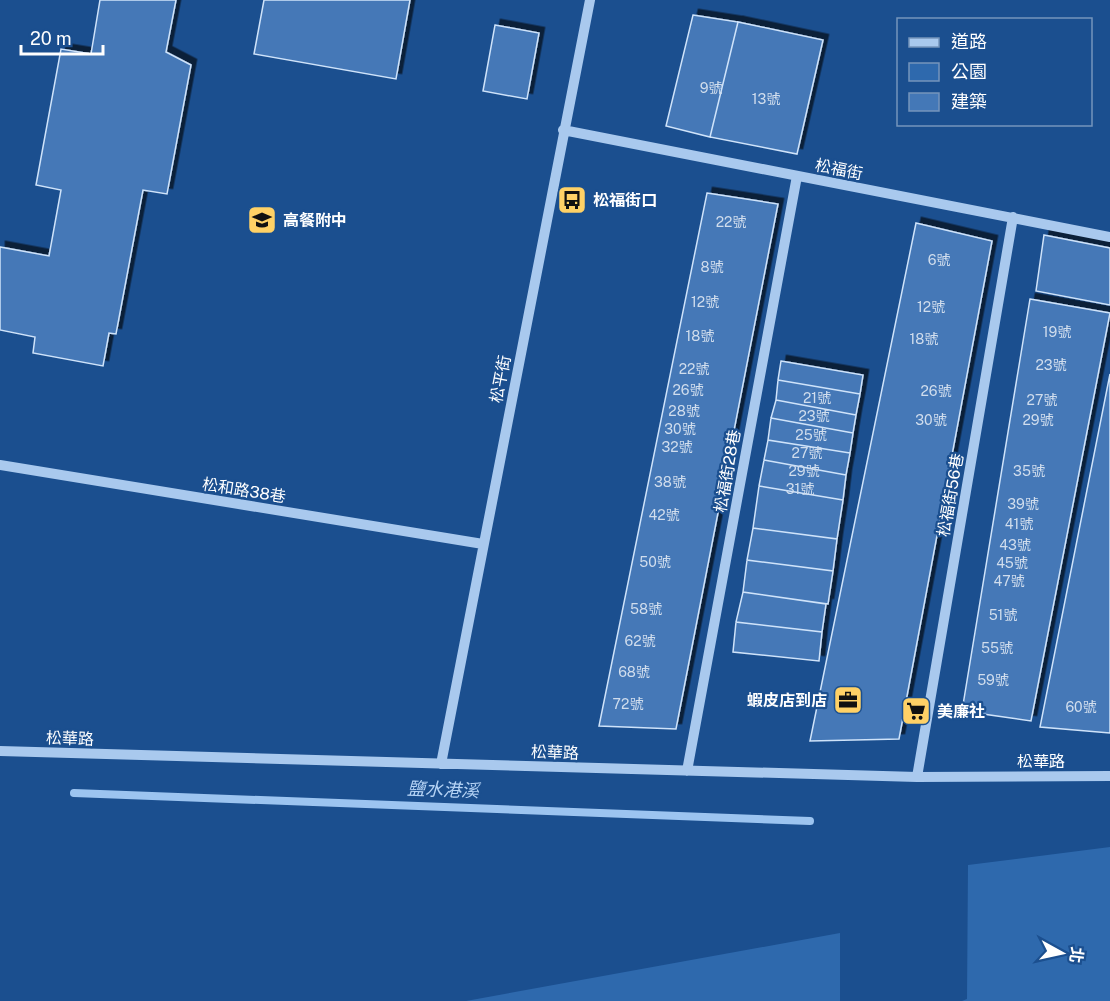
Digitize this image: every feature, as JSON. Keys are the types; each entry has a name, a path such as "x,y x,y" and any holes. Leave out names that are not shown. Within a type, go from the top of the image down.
{"street":[{"name":"松平街","path":"441,764 590,0"},
{"name":"松福街","path":"563,130 1110,237"},
{"name":"松福街28巷","path":"687,771 797,176"},
{"name":"松福街56巷","path":"917,777 1013,217"},
{"name":"松和路38巷","path":"0,465 483,544"},
{"name":"松華路","path":"0,751 917,777 1110,776"}],"green space":[{"path":"1110,847 1110,1001 962,1001 967,999 968,865"},
{"path":"840,933 840,1001 466,1001"}],"building":[{"path":"100,0 176,0 166,52 191,65 167,194 143,190 116,334 109,333 103,366 33,353 35,337 0,330 0,247 49,256 61,190 36,185 61,49 91,54"},
{"path":"264,0 410,0 396,79 254,54"},
{"path":"693,15 738,22 710,137 666,126"},
{"path":"738,22 823,40 797,154 710,137"},
{"path":"495,25 539,33 527,99 483,91"},
{"path":"707,193 778,204 676,729 599,726"},
{"path":"916,223 992,241 899,739 810,741"},
{"path":"1044,235 1110,248 1110,305 1036,291"},
{"path":"1030,299 1110,313 1031,721 962,711"},
{"path":"781,361 863,375 860,394 778,380"},
{"path":"1110,374 1110,733 1040,727"},
{"path":"778,380 860,394 856,415 776,400"},
{"path":"776,400 856,415 853,433 771,418"},
{"path":"771,418 853,433 850,453 768,440"},
{"path":"768,440 850,453 846,475 764,460"},
{"path":"764,460 846,475 843,500 759,486"},
{"path":"759,486 843,500 837,539 753,528"},
{"path":"753,528 837,539 833,571 747,560"},
{"path":"747,560 833,571 828,604 743,592"},
{"path":"743,592 826,604 822,632 736,622"},
{"path":"736,622 822,632 819,661 733,652"}],"waterway":[{"name":"鹽水港溪","path":"74,793 810,821"}],"place":[{"name":"松福街口","path":"572,200"},
{"name":"高餐附中","path":"262,220"},
{"name":"蝦皮店到店","path":"848,700"},
{"name":"美廉社","path":"916,711"}]}
